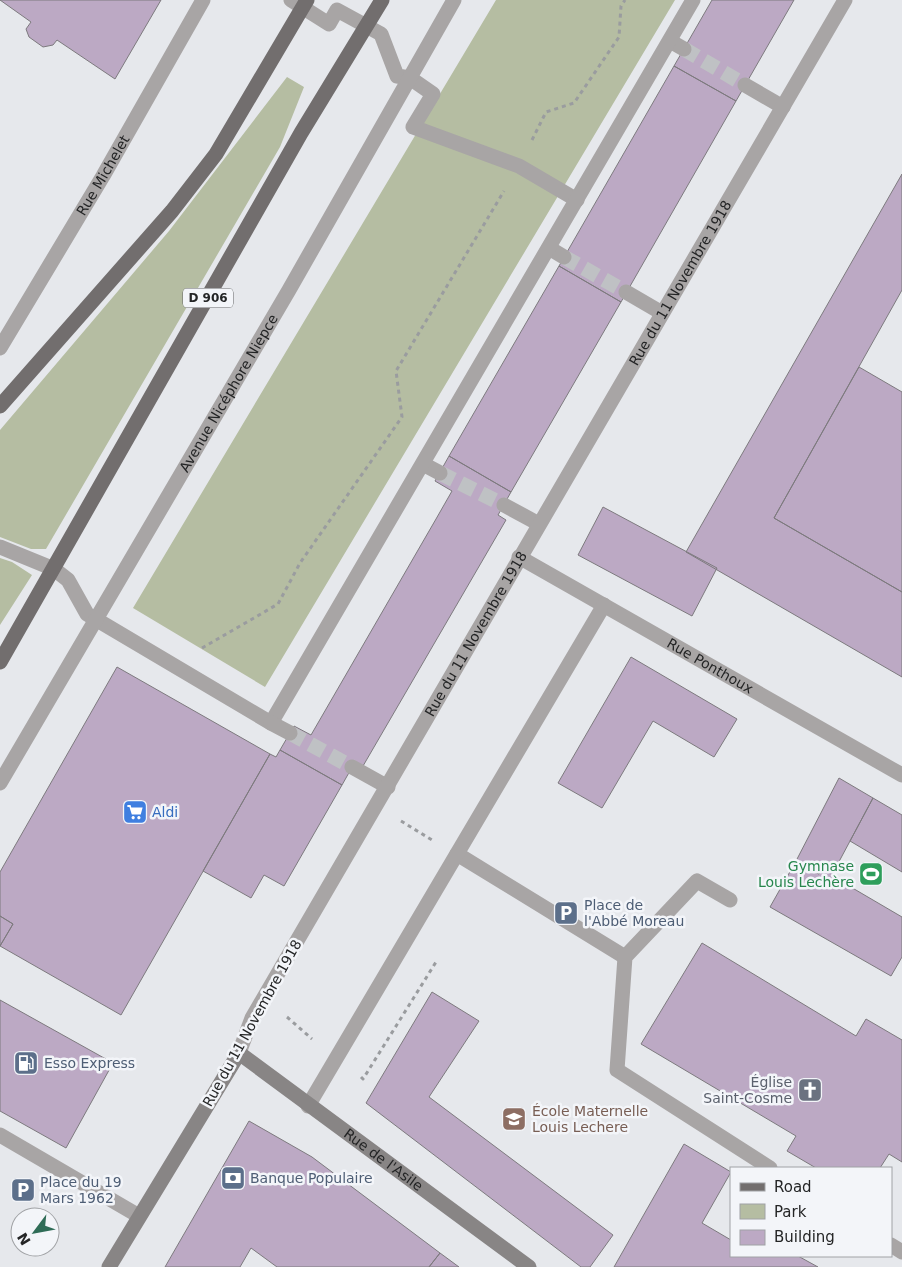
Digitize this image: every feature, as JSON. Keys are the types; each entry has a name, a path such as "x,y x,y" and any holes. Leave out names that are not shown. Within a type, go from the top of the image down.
{"main road":[{"name":"D 906","path":"0,662 302,133 382,0"},
{"path":"0,406 172,211 216,154 300,3"}],"street":[{"name":"Rue Michelet","path":"0,348 103,176 203,0"},
{"name":"Avenue Nicéphore Niepce","path":"0,784 290,290 454,0"},
{"path":"271,723 694,0"},
{"name":"Rue du 11 Novembre 1918","path":"109,1267 239,1053 252,1018 377,807 519,557 845,0"},
{"path":"300,3 329,24 337,10 383,37 397,76 410,78 432,94 413,127 519,166 577,200"},
{"path":"670,41 684,49"},
{"path":"745,85 783,107"},
{"path":"548,248 564,257"},
{"path":"626,292 662,313"},
{"path":"423,464 440,473"},
{"path":"504,506 539,524"},
{"path":"0,548 54,569 68,580 88,614 96,620 290,733"},
{"name":"Rue Ponthoux","path":"519,557 902,775"},
{"path":"308,1106 604,605"},
{"path":"352,767 388,788"},
{"path":"457,854 625,957"},
{"path":"730,900 697,881 625,957 617,1070 768,1167"},
{"name":"Rue de l'Asile","path":"239,1053 308,1106 529,1267"},
{"path":"0,1135 139,1216"}],"path":[{"path":"173,665 278,604 300,563 402,417 396,371 519,166 546,112 574,103 619,37 621,6 625,0"},
{"path":"377,807 457,854"}],"green space":[{"path":"496,0 675,0 265,687 133,608"},
{"path":"287,77 304,87 280,147 46,549 31,549 0,537 0,430 169,231"},
{"path":"0,558 12,562 32,575 0,625"}],"building":[{"path":"0,0 161,0 115,79 57,40 53,45 43,47 29,37 26,29 31,22"},
{"path":"712,0 794,0 736,101 674,66"},
{"path":"674,66 736,101 621,302 559,266"},
{"path":"902,174 902,290 774,518 902,592 902,677 686,552"},
{"path":"559,266 621,302 511,492 449,456"},
{"path":"859,367 902,392 902,592 774,518"},
{"path":"449,456 511,492 498,515 506,520 363,766 355,762 342,785 280,750 294,726 311,735 436,519 452,491 435,481"},
{"path":"603,507 717,568 692,616 578,555"},
{"path":"631,657 737,719 714,757 653,721 602,808 558,783"},
{"name":"Aldi","path":"117,667 270,754 121,1015 0,946 13,924 0,916 0,872"},
{"path":"280,750 342,785 284,886 264,875 251,898 203,871 270,754 276,757"},
{"path":"839,778 873,798 834,871 824,866 819,874 796,861"},
{"path":"873,798 902,815 902,872 850,841"},
{"path":"796,861 819,874 824,866 834,871 832,876 902,917 902,957 891,976 770,907"},
{"path":"0,916 13,924 0,946"},
{"name":"Église Saint-Cosme","path":"702,943 856,1036 866,1019 902,1040 902,1162 889,1154 881,1167 814,1167 787,1151 796,1136 641,1044"},
{"path":"432,992 479,1021 429,1097 613,1235 590,1267 581,1267 366,1103"},
{"path":"0,1000 113,1063 66,1148 0,1111"},
{"path":"249,1121 312,1157 440,1253 429,1267 277,1267 251,1248 240,1267 165,1267"},
{"path":"684,1144 730,1171 702,1223 730,1239 730,1257 800,1257 818,1267 614,1267"},
{"path":"440,1253 459,1267 429,1267"}],"tunnel":[{"path":"684,49 745,85"},
{"path":"564,257 626,292"},
{"path":"440,473 504,505"},
{"path":"290,733 352,767"}],"place":[{"name":"Aldi","path":"135,812"},
{"name":"Gymnase Louis Lechère","path":"871,874"},
{"name":"Place de l'Abbé Moreau","path":"566,913"},
{"name":"Esso Express","path":"26,1063"},
{"name":"Église Saint-Cosme","path":"810,1090"},
{"name":"École Maternelle Louis Lechere","path":"514,1119"},
{"name":"Banque Populaire","path":"233,1178"},
{"name":"Place du 19 Mars 1962","path":"23,1190"}]}
